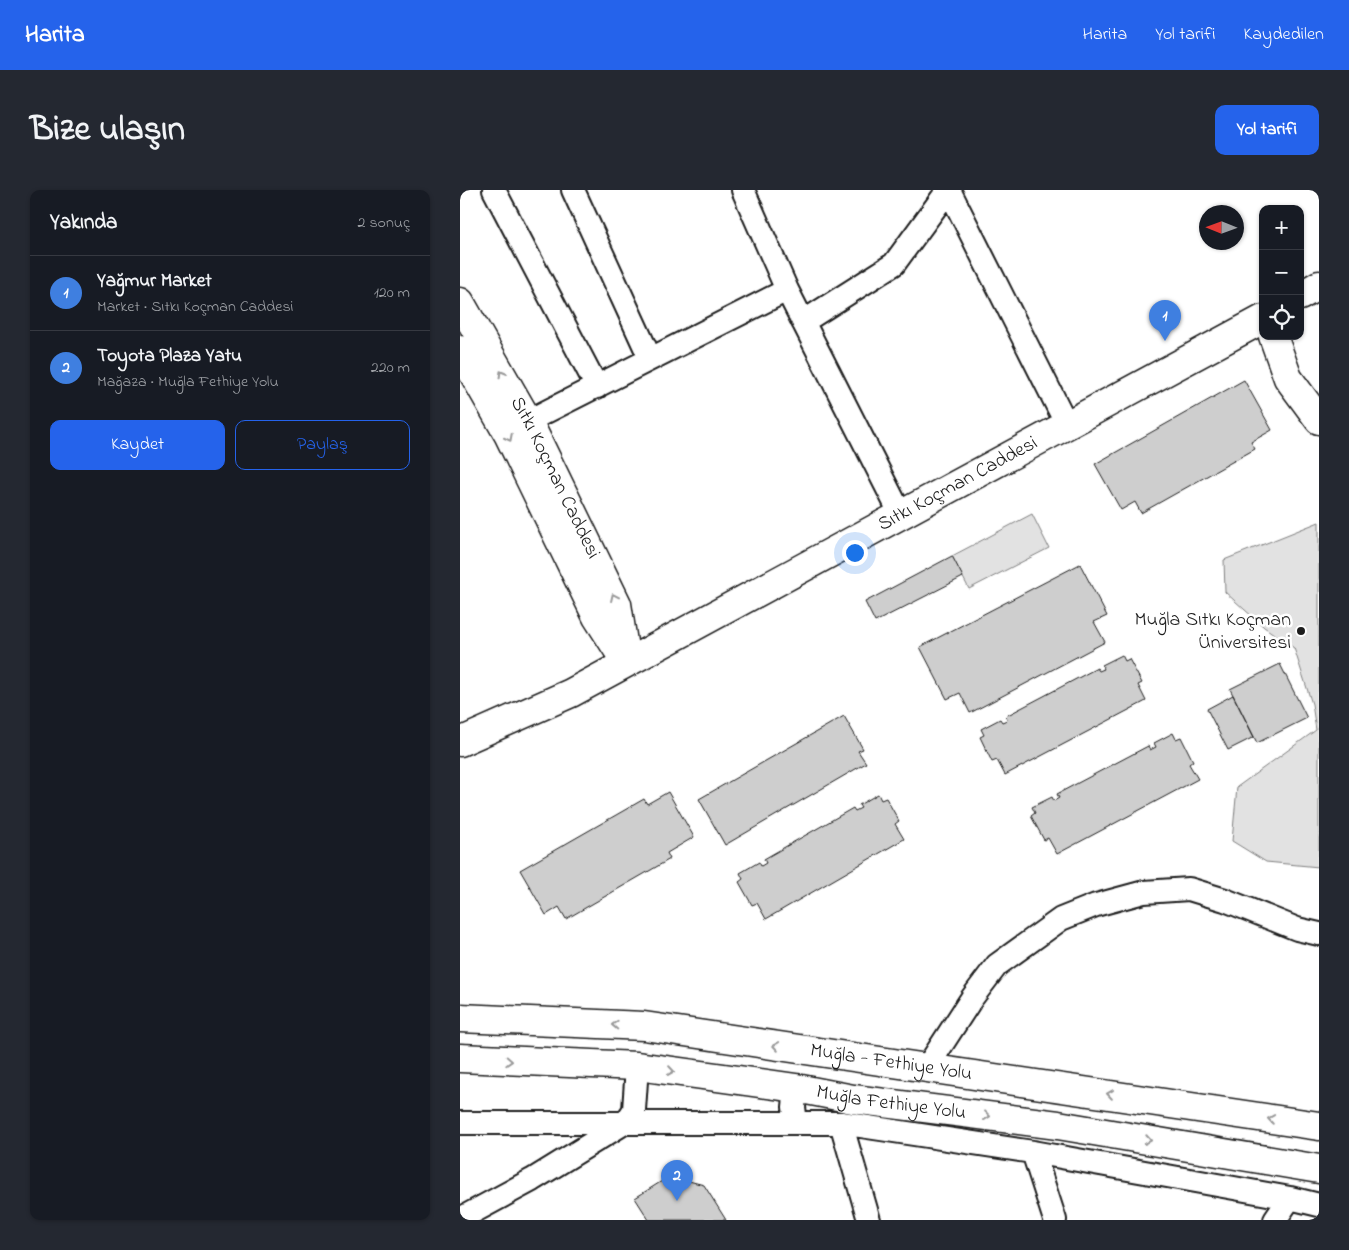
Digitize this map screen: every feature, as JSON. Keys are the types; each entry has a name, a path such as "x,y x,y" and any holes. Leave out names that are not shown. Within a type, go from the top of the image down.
{"main road":[{"path":"1302,295 1319,284"},
{"name":"Sıtkı Koçman Caddesi","path":"460,302 528,421 617,604 626,662"},
{"name":"Sıtkı Koçman Caddesi","path":"460,742 571,693 1259,321"},
{"path":"1274,340 1288,378 1319,420"},
{"name":"Sıtkı Koçman Caddesi","path":"460,350 508,434 597,617 626,662"},
{"name":"Muğla - Fethiye Yolu","path":"460,1018 644,1026 1319,1126"},
{"name":"Muğla Fethiye Yolu","path":"460,1058 637,1066 796,1088 853,1099 1058,1125 1319,1169"}],"street":[{"path":"494,190 597,387"},
{"path":"573,190 650,358"},
{"path":"743,190 787,290 900,514"},
{"path":"804,322 894,264 947,190"},
{"path":"947,190 1067,425"},
{"path":"528,421 787,290"},
{"path":"926,1069 972,998 997,965 1061,919 1096,905 1144,892 1189,889 1225,900 1297,929 1319,934"},
{"path":"460,1219 532,1180 626,1122 634,1110 637,1066"},
{"path":"796,1088 794,1107 796,1123"},
{"path":"460,1123 841,1123 1033,1152 1290,1198 1319,1205"},
{"path":"841,1123 869,1220"},
{"path":"1033,1152 1055,1220"},
{"path":"1275,1220 1290,1198"}],"shaded area":[{"path":"1032,514 1049,548 969,589 952,556"},
{"path":"1319,522 1319,867 1266,862 1232,841 1237,787 1316,730 1312,704 1294,648 1264,627 1225,592 1224,560"}],"building":[{"path":"1244,380 1272,430 1251,442 1255,449 1141,513 1135,502 1121,510 1095,464"},
{"path":"952,556 963,577 875,622 865,602"},
{"path":"1080,564 1107,616 1094,622 1105,642 970,713 960,693 947,699 920,647"},
{"path":"1122,655 1125,661 1129,659 1142,683 1138,685 1146,701 1005,775 997,760 992,762 980,737 984,735 981,729 1000,719 1002,722 1007,720 1006,716 1097,668 1099,671 1104,669 1102,665"},
{"path":"1280,664 1307,718 1257,743 1230,689"},
{"path":"1233,695 1254,737 1228,750 1207,709"},
{"path":"844,716 863,749 858,751 866,763 725,845 699,799"},
{"path":"1173,733 1176,739 1181,737 1193,761 1189,764 1198,779 1057,854 1048,838 1044,840 1031,816 1035,813 1032,807 1052,797 1054,801 1059,798 1057,794 1148,746 1150,750 1156,747 1154,743"},
{"path":"668,792 694,837 667,853 670,859 566,919 559,907 546,915 520,870 644,799 647,804"},
{"path":"878,794 881,800 886,798 899,821 895,824 904,839 766,919 757,903 752,905 739,882 743,879 740,873 759,862 761,866 766,863 764,859 853,808 855,811 861,808 859,805"},
{"path":"670,1176 704,1185 726,1220 649,1220 635,1198"}],"place":[{"name":"Yağmur Market","path":"1165,341"},
{"name":"Muğla Sıtkı Koçman Üniversitesi","path":"1301,631"},
{"name":"Toyota Plaza Yatu","path":"677,1201"}]}
